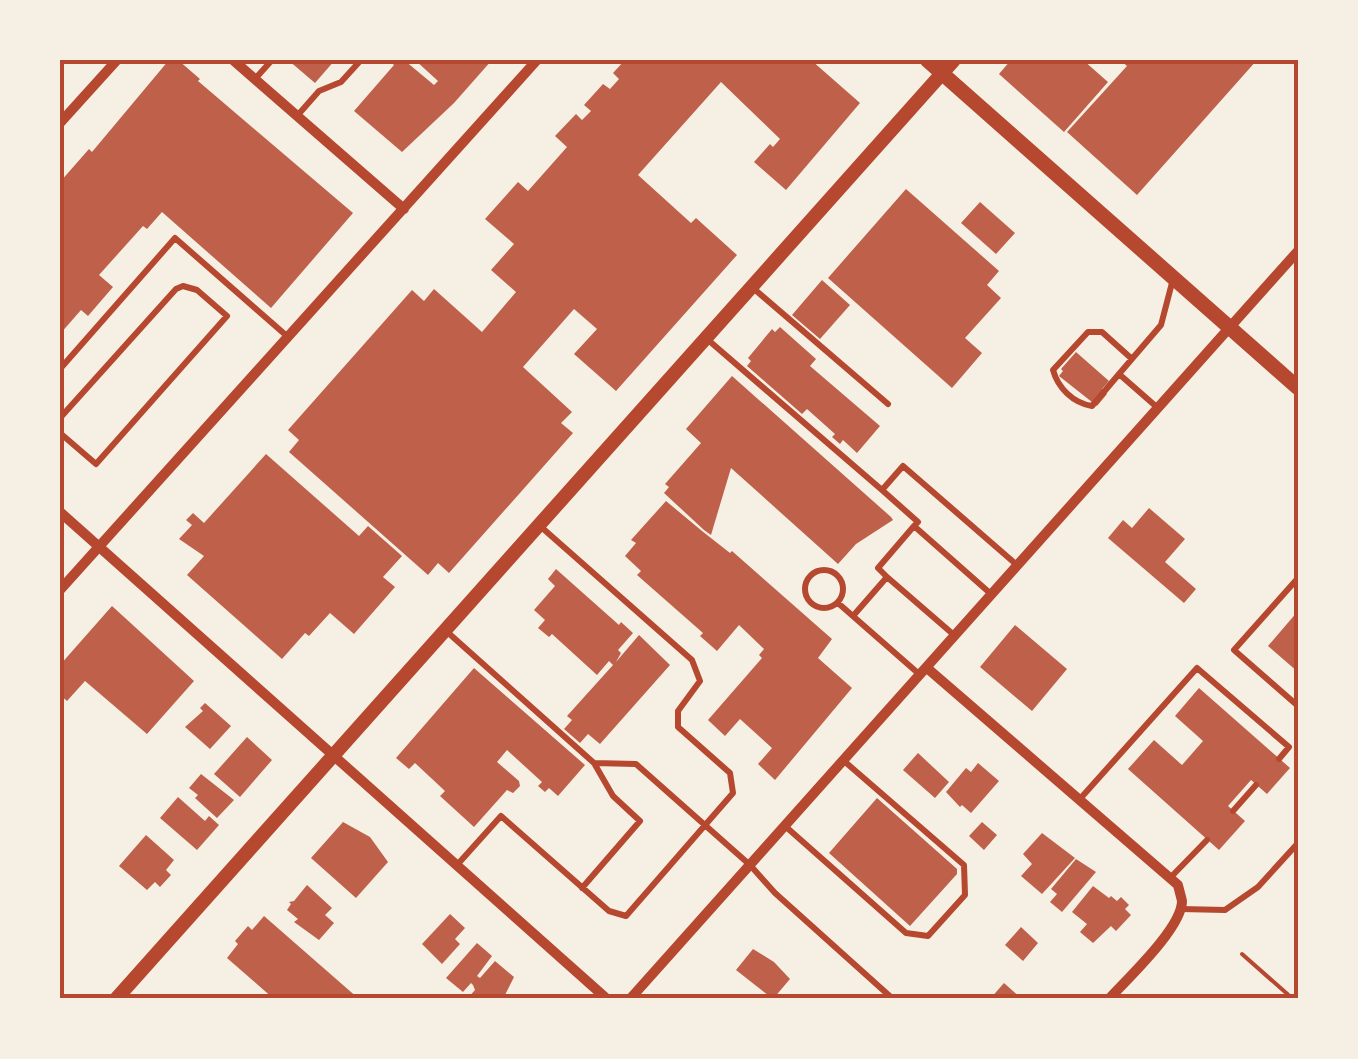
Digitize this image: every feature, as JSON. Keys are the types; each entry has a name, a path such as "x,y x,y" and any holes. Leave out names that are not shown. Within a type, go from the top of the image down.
{"main road":[{"path":"927,60 1298,388"}],"street":[{"path":"60,123 116,60"},
{"path":"232,60 404,208"},
{"path":"60,590 537,60"},
{"path":"116,999 954,60"},
{"path":"630,999 1298,251"},
{"path":"60,512 608,999"},
{"path":"924,672 1178,885 1180,909 1167,933 1108,999"}],"lane":[{"path":"254,79 272,60"},
{"path":"297,116 319,91 341,82 361,60"},
{"path":"60,369 176,238 288,337"},
{"path":"1132,359 1102,332 1088,332 1053,370 1057,384 1081,404 1092,406 1161,325 1174,278"},
{"path":"60,418 176,289 183,286 197,290 227,316 96,464 60,433"},
{"path":"752,287 888,404"},
{"path":"706,338 918,522 878,568 955,636"},
{"path":"1119,374 1159,409"},
{"path":"882,490 903,466 1018,566"},
{"path":"457,865 501,816 609,910 626,916 733,792 730,773 678,727 678,711 700,681 692,660 539,526"},
{"path":"914,526 992,595"},
{"path":"818,572 836,575 843,592 838,603 827,608 815,606 806,591 809,579 818,572"},
{"path":"853,616 887,577"},
{"path":"1298,578 1234,650 1298,706"},
{"path":"838,603 924,672"},
{"path":"445,630 594,763 613,796 640,820 582,888"},
{"path":"1079,800 1197,668 1289,747 1279,758"},
{"path":"785,826 906,934 928,936 966,895 964,865 844,761"},
{"path":"594,763 636,764 893,999"},
{"path":"1233,811 1256,785"},
{"path":"1170,878 1208,840"},
{"path":"1180,909 1226,910 1258,887 1298,843"}],"path":[{"path":"1242,954 1292,999"}],"building":[{"path":"169,60 178,60 353,213 271,308 162,212 147,229 143,226 99,275 113,287 88,316 81,310 60,334 60,182 89,149 92,152"},
{"path":"288,60 335,60 315,83"},
{"path":"389,60 404,60 434,85 438,81 415,60 492,60 402,152 354,111 394,65"},
{"path":"625,60 811,60 860,103 786,190 754,162 780,139 721,82 638,175 691,223 696,218 737,255 616,391 574,354 597,329 574,309 523,367 572,412 561,423 573,433 449,573 438,563 428,575 289,452 299,440 288,430 412,290 424,301 434,289 482,332 516,292 491,270 514,244 485,219 518,182 528,191 567,147 555,136 576,114 582,120 591,111 584,105 603,84 610,89 619,79 613,73"},
{"path":"1011,60 1083,60 1108,82 1064,132 999,74"},
{"path":"1120,60 1257,60 1137,195 1067,132 1127,66"},
{"path":"906,189 999,271 987,285 1001,298 965,338 982,353 952,388 828,278"},
{"path":"980,202 1015,233 996,254 961,223"},
{"path":"822,280 850,305 820,339 792,315"},
{"path":"780,327 816,359 810,366 880,426 857,453 843,440 840,444 832,437 835,434 807,409 802,414 747,366 751,361 748,358 772,329 775,332"},
{"path":"1076,352 1109,381 1102,389 1107,394 1097,406 1059,376"},
{"path":"732,376 893,520 856,544 838,564 731,468 711,535 704,530 664,493 669,487 665,484 701,443 686,429"},
{"path":"266,454 359,536 368,526 402,556 383,577 395,587 354,634 330,613 282,659 187,575 204,556 179,539 192,525 186,520 193,513 204,523"},
{"path":"666,501 732,551 832,639 818,658 852,688 775,780 758,764 772,748 740,719 725,736 708,720 762,658 759,655 764,649 739,625 717,651 700,636 703,633 637,575 641,571 625,556 636,543 631,540"},
{"path":"1149,508 1185,539 1165,562 1196,589 1184,603 1108,538 1123,520 1132,528"},
{"path":"556,569 633,633 618,650 621,653 616,662 639,635 670,665 600,744 588,734 580,743 564,729 572,720 567,716 613,665 609,661 597,675 552,634 549,637 538,628 545,620 534,610 555,586 548,579"},
{"path":"112,606 194,681 147,734 85,681 67,701 60,695 60,665"},
{"path":"1298,611 1298,672 1268,646"},
{"path":"1015,625 1067,669 1032,711 980,667"},
{"path":"474,668 585,765 558,796 549,788 545,792 538,786 542,782 507,750 497,762 520,786 513,793 507,790 474,827 440,796 445,791 415,763 409,769 396,758"},
{"path":"1199,688 1290,768 1267,794 1251,780 1228,806 1245,821 1219,850 1128,769 1154,740 1182,765 1203,741 1175,716"},
{"path":"205,703 231,726 210,749 185,727 203,711 200,708"},
{"path":"247,737 272,760 240,797 214,774"},
{"path":"918,753 949,782 935,798 903,770"},
{"path":"978,763 999,781 971,813 946,792 966,768 971,772"},
{"path":"201,774 234,800 217,818 189,788"},
{"path":"178,797 205,821 209,816 219,825 197,850 160,818"},
{"path":"877,798 957,869 957,874 910,926 829,853"},
{"path":"343,822 370,837 388,862 356,898 311,858"},
{"path":"982,822 997,835 984,850 969,836"},
{"path":"1042,833 1075,858 1042,894 1021,876 1032,864 1023,854"},
{"path":"146,835 174,860 166,870 171,875 160,887 155,882 147,890 119,866"},
{"path":"1076,859 1096,872 1062,912 1050,902 1057,894 1051,889"},
{"path":"307,885 332,908 325,915 334,923 319,940 294,922 298,919 287,910 289,902"},
{"path":"1093,886 1109,898 1117,901 1121,897 1129,905 1125,909 1131,915 1116,931 1111,926 1093,943 1080,932 1087,924 1072,912"},
{"path":"450,914 465,928 455,939 460,944 442,964 422,944"},
{"path":"264,916 359,999 274,999 227,958 248,926 252,930"},
{"path":"1021,927 1038,943 1023,961 1005,945"},
{"path":"477,943 492,956 477,976 480,978 495,961 514,977 503,999 467,999 475,990 471,983 463,992 446,978"},
{"path":"753,949 774,962 790,979 773,999 736,970"},
{"path":"1004,983 1022,999 990,999"}]}
